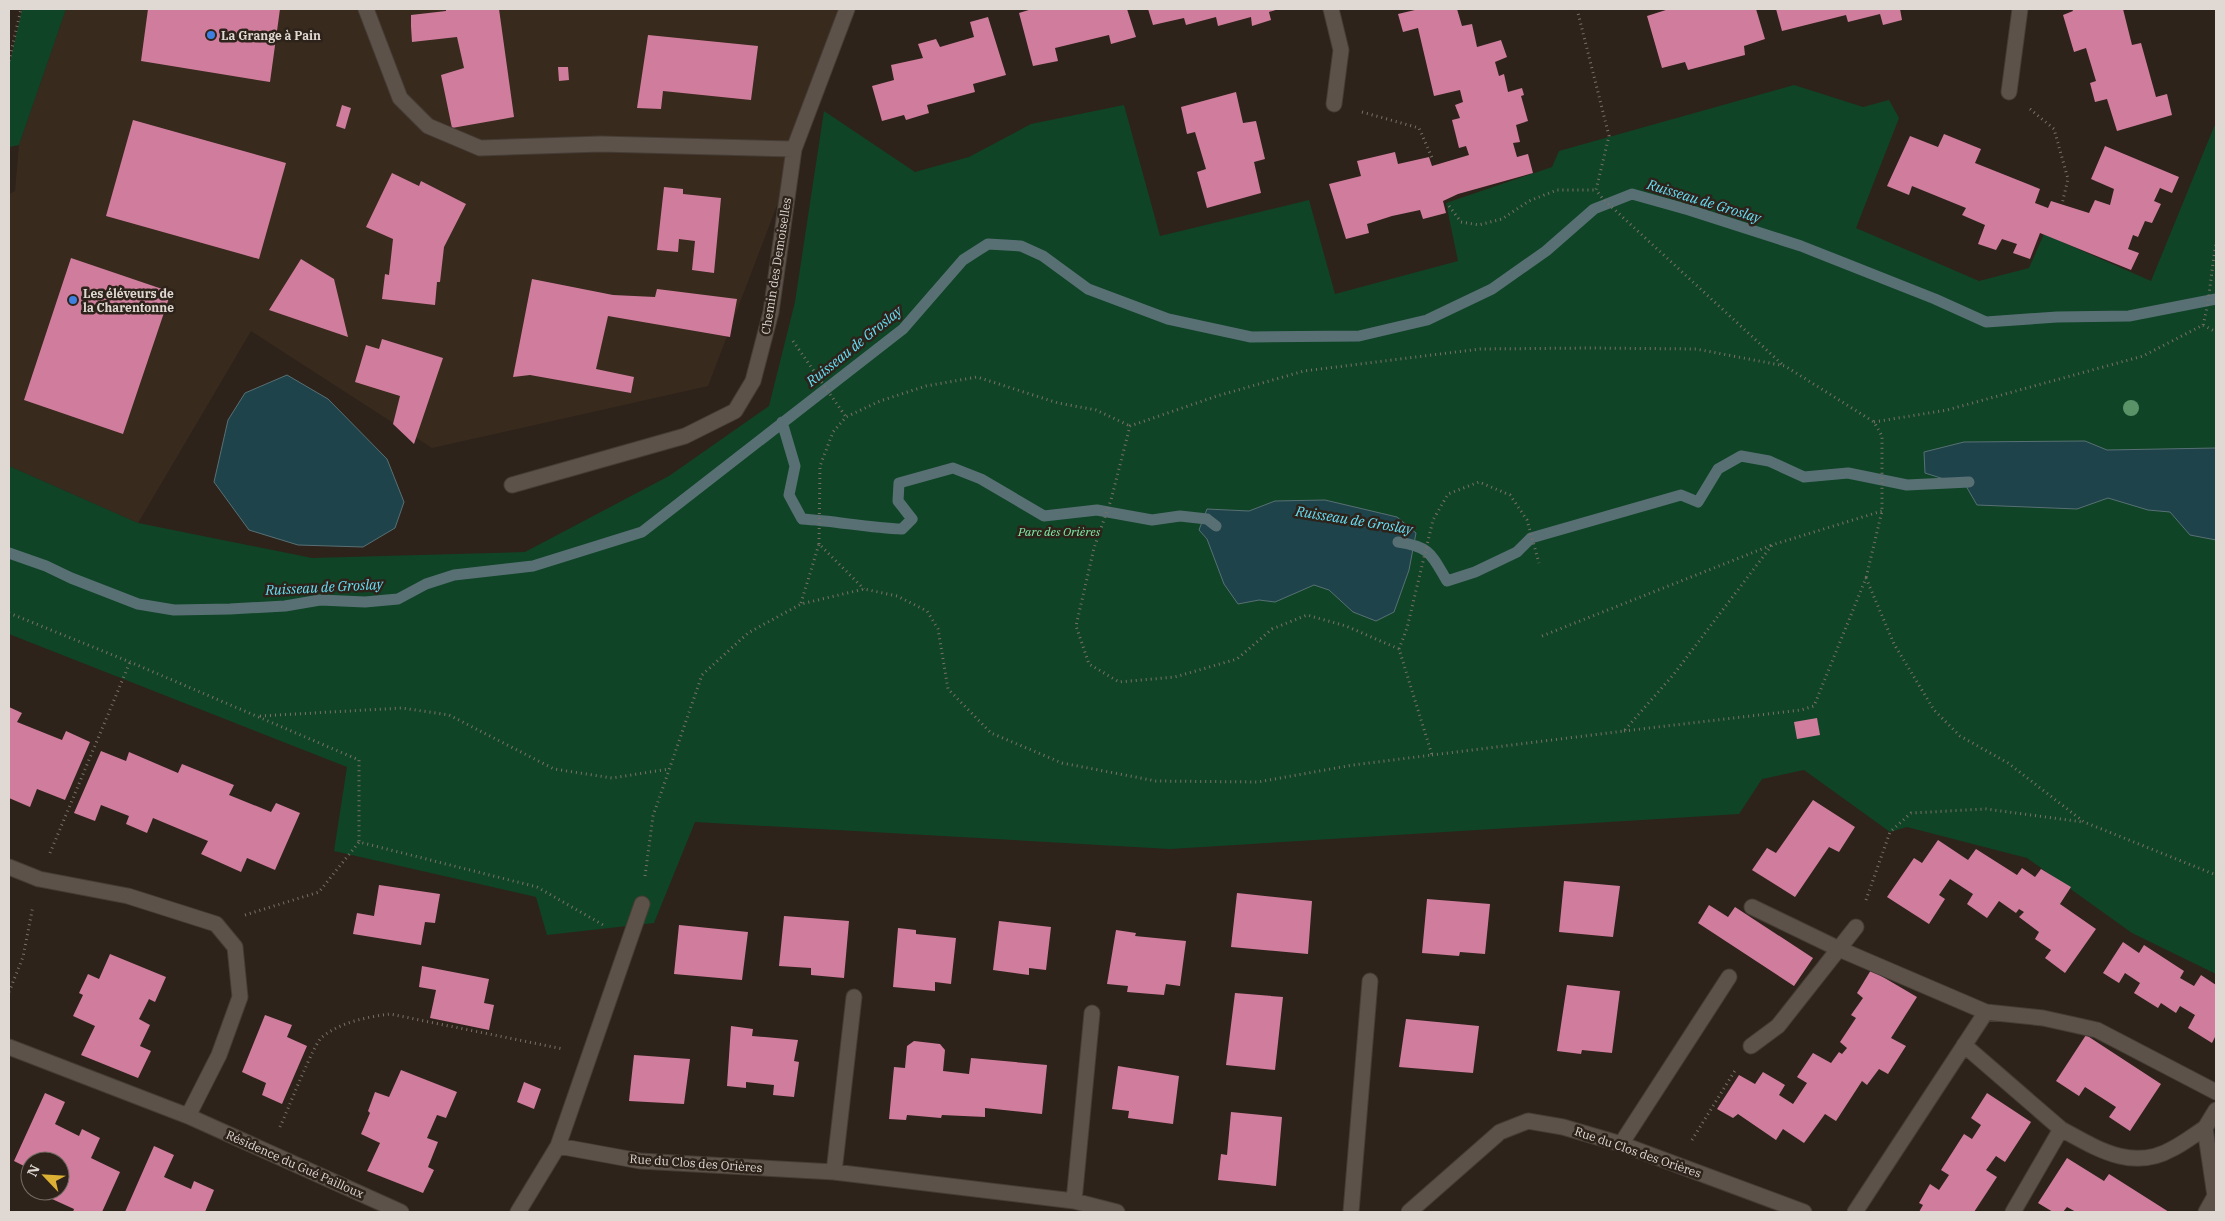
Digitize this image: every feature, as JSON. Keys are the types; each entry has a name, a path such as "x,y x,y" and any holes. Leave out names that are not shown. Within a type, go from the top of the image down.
{"street":[{"path":"366,9 400,98 428,126 480,148 600,144 794,149"},
{"name":"Chemin des Demoiselles","path":"512,485 685,436 735,411 753,382 771,312 794,149 847,9"},
{"path":"1331,9 1341,50 1334,104"},
{"path":"2009,92 2020,9"},
{"path":"9,867 39,879 128,896 216,924 235,947 240,997 219,1055 188,1116"},
{"path":"518,1212 558,1146 642,904"},
{"path":"1752,907 1839,949 1986,1012 2043,1018 2096,1030 2216,1092"},
{"path":"1751,1046 1778,1026 1856,927"},
{"path":"1621,1144 1729,977"},
{"path":"1351,1212 1370,982"},
{"path":"834,1172 854,997"},
{"path":"1855,1212 1986,1012"},
{"path":"1074,1201 1092,1013"},
{"path":"1964,1045 2061,1129 2107,1154 2142,1160 2171,1150 2205,1128 2216,1110"},
{"name":"Résidence du Gué Pailloux","path":"9,1047 188,1116 401,1212"},
{"name":"Rue du Clos des Orières","path":"1409,1212 1500,1132 1528,1121 1563,1127 1621,1144 1804,1212"},
{"path":"2205,1128 2215,1196 2206,1212"},
{"path":"2013,1212 2061,1129"},
{"name":"Rue du Clos des Orières","path":"558,1146 640,1161 834,1172 1074,1201 1117,1212"}],"path":[{"path":"9,61 21,9"},
{"path":"1577,9 1609,136 1596,190"},
{"path":"2009,92 2054,129 2068,179 2062,204"},
{"path":"1334,104 1419,128 1433,160"},
{"path":"1449,206 1461,222 1479,224 1502,219 1529,201 1558,190 1596,190"},
{"path":"642,904 653,816 702,675 748,633 801,604 864,589 897,596 927,611 938,630 948,689 991,733 1062,763 1156,782 1258,782 1353,765 1801,710 1814,706 1866,578 1882,511 1882,436 1874,422 1784,366 1603,199 1596,190"},
{"path":"1874,422 1947,410 2143,356 2203,325 2207,310 2216,244"},
{"path":"2203,325 2216,332"},
{"path":"801,604 819,544 820,466 833,432 846,417 880,401 926,386 977,377 1058,403 1096,410 1130,426 1217,396 1304,371 1480,349 1696,349 1784,366"},
{"path":"807,359 846,417"},
{"path":"1130,426 1111,500 1094,548 1076,626 1089,664 1120,682 1175,677 1238,659 1272,629 1306,615 1346,626 1399,649"},
{"path":"1432,755 1399,649 1407,628 1433,520 1448,494 1479,482 1510,495 1527,520 1540,563"},
{"path":"1542,636 1772,545 1882,511"},
{"path":"819,544 864,589"},
{"path":"1624,731 1674,674 1772,545"},
{"path":"1866,578 1894,644 1934,710 1960,736 2008,763 2084,822"},
{"path":"9,613 130,662 359,760 359,842 319,892 216,924"},
{"path":"9,992 23,957 39,879 130,662"},
{"path":"258,716 402,708 449,715 554,769 612,778 669,769"},
{"path":"1856,927 1890,832 1911,813 1986,809 2084,822 2216,875"},
{"path":"359,842 537,887 630,940"},
{"path":"269,1153 320,1037 348,1023 372,1016 390,1014 567,1050 589,1057"},
{"path":"1677,1164 1751,1046"}],"shaded area":[{"path":"66,9 852,9 708,386 432,448 251,331 138,523 9,466 9,194 15,191 19,145"}],"green space":[{"path":"22,9 66,9 19,145 9,147 9,66"},
{"name":"Parc des Orières","path":"1794,85 1863,107 1889,100 1899,118 1856,228 1979,281 2029,268 2044,234 2151,281 2216,122 2216,974 2132,933 2027,858 1907,827 1890,832 1804,770 1762,779 1739,814 1170,849 695,822 654,923 547,935 536,897 334,851 347,767 9,634 9,466 138,523 312,558 525,552 669,476 769,406 795,302 824,111 915,172 969,157 1031,124 1124,105 1160,236 1309,200 1335,294 1458,261 1446,203 1552,167 1559,151"}],"water":[{"path":"287,375 328,399 387,459 404,502 395,528 363,547 298,545 249,530 214,482 228,420 245,393"},
{"path":"2085,441 2107,450 2216,448 2216,540 2190,535 2170,512 2148,510 2108,498 2077,509 1977,505 1966,486 1925,473 1924,452 1964,442"},
{"path":"1325,500 1397,517 1416,533 1409,570 1394,612 1376,621 1353,612 1329,590 1314,585 1275,602 1259,600 1238,604 1224,584 1207,539 1199,530 1207,509 1249,511 1275,501"}],"building":[{"name":"La Grange à Pain","path":"148,9 280,9 270,82 141,61"},
{"path":"446,9 499,9 514,117 452,128 441,75 464,68 457,37 412,42 411,26 411,15 446,11"},
{"path":"1032,9 1127,9 1136,37 1111,44 1109,35 1055,48 1058,61 1033,66 1019,13"},
{"path":"1148,9 1279,9 1269,12 1271,20 1252,26 1251,17 1218,26 1216,17 1186,25 1184,18 1153,25"},
{"path":"1419,9 1457,9 1462,26 1472,24 1477,47 1501,40 1507,57 1495,62 1499,76 1504,74 1508,92 1522,88 1524,95 1521,96 1528,121 1516,125 1520,142 1513,143 1517,157 1528,154 1533,173 1458,194 1443,201 1446,213 1423,219 1420,210 1392,216 1367,224 1369,233 1346,239 1329,184 1361,176 1357,161 1395,152 1398,164 1429,157 1432,166 1469,155 1466,146 1459,148 1452,120 1460,118 1455,105 1463,102 1460,90 1434,96 1418,28 1403,32 1398,14"},
{"path":"1669,9 1756,9 1765,39 1744,46 1745,55 1688,70 1685,62 1662,68 1647,16"},
{"path":"1776,9 1900,9 1902,20 1883,25 1880,14 1848,22 1846,15 1782,31"},
{"path":"2072,9 2123,9 2132,45 2141,43 2156,97 2167,94 2172,115 2117,131 2107,99 2095,102 2090,83 2096,81 2086,48 2074,52 2063,15 2073,11"},
{"path":"988,17 1006,75 973,84 975,92 927,105 929,113 906,120 904,115 882,121 872,86 894,80 891,65 923,58 918,44 936,39 940,47 974,37 970,22"},
{"path":"648,35 758,46 751,100 663,91 661,109 637,108"},
{"path":"558,67 568,67 569,80 559,81"},
{"path":"1236,92 1243,123 1256,121 1265,159 1254,162 1261,193 1207,208 1197,172 1206,169 1195,132 1187,134 1181,107"},
{"path":"342,105 351,108 345,129 336,126"},
{"path":"133,120 286,163 259,259 106,216"},
{"path":"1944,134 1981,149 1975,163 2040,189 2035,203 2048,208 2051,201 2089,213 2095,200 2110,205 2114,189 2091,179 2105,146 2179,177 2172,193 2160,188 2154,201 2161,204 2152,223 2145,221 2138,237 2133,235 2128,249 2139,253 2131,270 2040,233 2030,259 2013,253 2017,244 2002,239 1996,250 1978,244 1985,225 1962,215 1966,208 1912,186 1909,195 1887,186 1910,136 1938,147"},
{"path":"392,173 419,186 421,181 466,204 444,247 440,282 437,282 435,305 382,299 385,274 389,275 393,239 366,227"},
{"path":"664,187 683,189 683,194 721,198 714,273 692,270 695,241 679,239 678,252 657,250"},
{"path":"71,258 171,292 123,434 24,400"},
{"path":"301,259 334,279 348,337 269,310"},
{"path":"532,279 613,295 655,297 657,289 737,299 730,337 608,316 596,369 634,377 631,393 530,375 513,377"},
{"path":"382,339 443,358 414,444 393,424 400,396 355,382 366,345 379,349"},
{"path":"9,707 22,713 17,722 62,740 66,731 90,742 65,800 37,789 30,807 9,798"},
{"path":"1817,718 1820,735 1797,739 1794,722"},
{"path":"101,751 126,761 129,752 178,773 182,764 234,785 229,795 271,812 276,803 300,813 275,870 247,858 241,872 201,854 208,841 153,818 147,833 126,824 129,816 101,805 95,821 74,813"},
{"path":"1813,800 1855,827 1839,852 1829,847 1795,897 1752,870 1767,848 1776,853"},
{"path":"1938,840 1968,860 1976,849 2017,875 2022,868 2035,877 2041,869 2071,887 2060,904 2096,929 2065,973 2045,958 2051,950 2035,939 2039,932 2019,917 2024,912 2019,909 2016,913 1999,901 1987,918 1967,904 1973,894 1950,879 1939,895 1945,899 1929,924 1887,897 1914,858 1922,863"},
{"path":"1564,881 1620,886 1613,937 1559,932"},
{"path":"379,885 440,894 435,923 425,922 421,945 353,934 357,913 374,916"},
{"path":"1237,893 1312,901 1308,954 1231,947"},
{"path":"1427,899 1490,904 1485,954 1460,952 1459,956 1422,953"},
{"path":"1709,905 1728,917 1735,907 1813,958 1794,986 1698,923"},
{"path":"784,916 849,921 844,978 811,975 811,968 779,966"},
{"path":"999,921 1051,927 1046,970 1029,968 1029,975 993,970"},
{"path":"679,925 748,932 742,980 674,974"},
{"path":"898,928 916,930 916,934 956,938 951,984 935,982 935,991 893,987"},
{"path":"1116,930 1136,933 1135,936 1186,941 1180,986 1166,984 1164,995 1127,992 1128,986 1107,984"},
{"path":"2123,942 2139,953 2144,945 2184,971 2180,978 2194,986 2201,975 2216,985 2216,1035 2212,1043 2188,1028 2195,1015 2180,1006 2176,1013 2161,1003 2158,1008 2134,993 2140,983 2125,973 2119,983 2103,973"},
{"path":"110,954 166,977 155,1002 149,999 139,1019 150,1025 140,1046 151,1051 138,1078 81,1055 95,1026 73,1016 83,995 79,993 88,974 99,979"},
{"path":"422,966 489,979 484,1003 494,1005 489,1030 430,1018 436,990 419,987"},
{"path":"1871,970 1917,997 1891,1038 1906,1046 1888,1074 1879,1069 1867,1085 1862,1081 1836,1121 1825,1114 1804,1143 1783,1129 1776,1140 1738,1114 1733,1118 1717,1109 1739,1075 1755,1084 1763,1072 1785,1085 1779,1095 1793,1104 1807,1083 1797,1077 1813,1053 1831,1063 1839,1052 1842,1054 1847,1048 1840,1042 1856,1018 1851,1015 1863,998 1857,993"},
{"path":"1567,985 1620,991 1612,1053 1582,1050 1581,1054 1557,1051"},
{"path":"1235,993 1283,997 1275,1070 1226,1065"},
{"path":"265,1015 292,1025 287,1037 307,1046 282,1104 262,1095 266,1083 242,1072"},
{"path":"1406,1019 1479,1026 1473,1073 1399,1067"},
{"path":"731,1026 753,1029 752,1036 798,1040 794,1061 799,1062 794,1097 773,1095 774,1085 746,1082 746,1088 727,1086"},
{"path":"2086,1035 2161,1084 2130,1131 2109,1117 2116,1107 2085,1087 2079,1096 2056,1081"},
{"path":"914,1041 940,1044 945,1050 943,1071 969,1074 971,1058 1047,1065 1042,1114 985,1108 985,1117 942,1115 941,1118 907,1115 906,1120 889,1119 894,1067 905,1068 907,1046"},
{"path":"634,1055 690,1059 684,1104 629,1101"},
{"path":"1118,1066 1179,1076 1173,1124 1128,1118 1129,1111 1112,1109"},
{"path":"401,1070 457,1092 446,1118 437,1115 427,1138 438,1142 428,1167 434,1170 423,1193 367,1171 380,1143 361,1134 370,1113 368,1111 375,1092 389,1097"},
{"path":"524,1082 541,1089 534,1109 517,1102"},
{"path":"45,1093 65,1102 55,1124 79,1136 82,1129 100,1138 91,1158 120,1172 102,1212 73,1212 74,1209 56,1201 70,1201 70,1151 20,1151 20,1164 14,1161"},
{"path":"1987,1093 2031,1122 2005,1162 1996,1156 1986,1170 1997,1177 1974,1212 1919,1212 1923,1205 1919,1203 1930,1184 1939,1190 1949,1175 1941,1170 1964,1134 1972,1139 1981,1125 1971,1118"},
{"path":"1231,1112 1282,1117 1276,1186 1218,1180 1221,1154 1227,1155"},
{"path":"154,1146 174,1155 164,1177 191,1189 194,1181 214,1190 205,1212 125,1212"},
{"path":"2067,1158 2104,1181 2109,1174 2169,1212 2076,1212 2067,1207 2063,1212 2053,1212 2038,1203"}],"waterway":[{"name":"Ruisseau de Groslay","path":"9,553 46,566 71,578 138,604 174,610 230,609 285,606 320,600 365,602 398,599 426,584 454,575 533,566 642,532 903,329 963,260 988,244 1021,246 1043,256 1088,289 1168,319 1251,337 1359,336 1427,320 1492,289 1546,251 1594,209 1632,194 1801,246 1935,299 1986,322 2057,317 2129,316 2216,299"},
{"name":"Ruisseau de Groslay","path":"782,422 795,466 789,495 802,519 902,529 912,519 898,501 899,483 953,468 981,479 1044,516 1097,510 1152,520 1180,516 1207,519 1216,526"},
{"name":"Ruisseau de Groslay","path":"1398,542 1424,549 1433,558 1447,581 1475,572 1517,552 1531,538 1681,495 1698,502 1718,469 1741,456 1769,461 1804,477 1848,473 1907,485 1969,482"}],"place":[{"name":"La Grange à Pain","path":"211,35"},
{"name":"Les éléveurs de la Charentonne","path":"73,300"}]}
